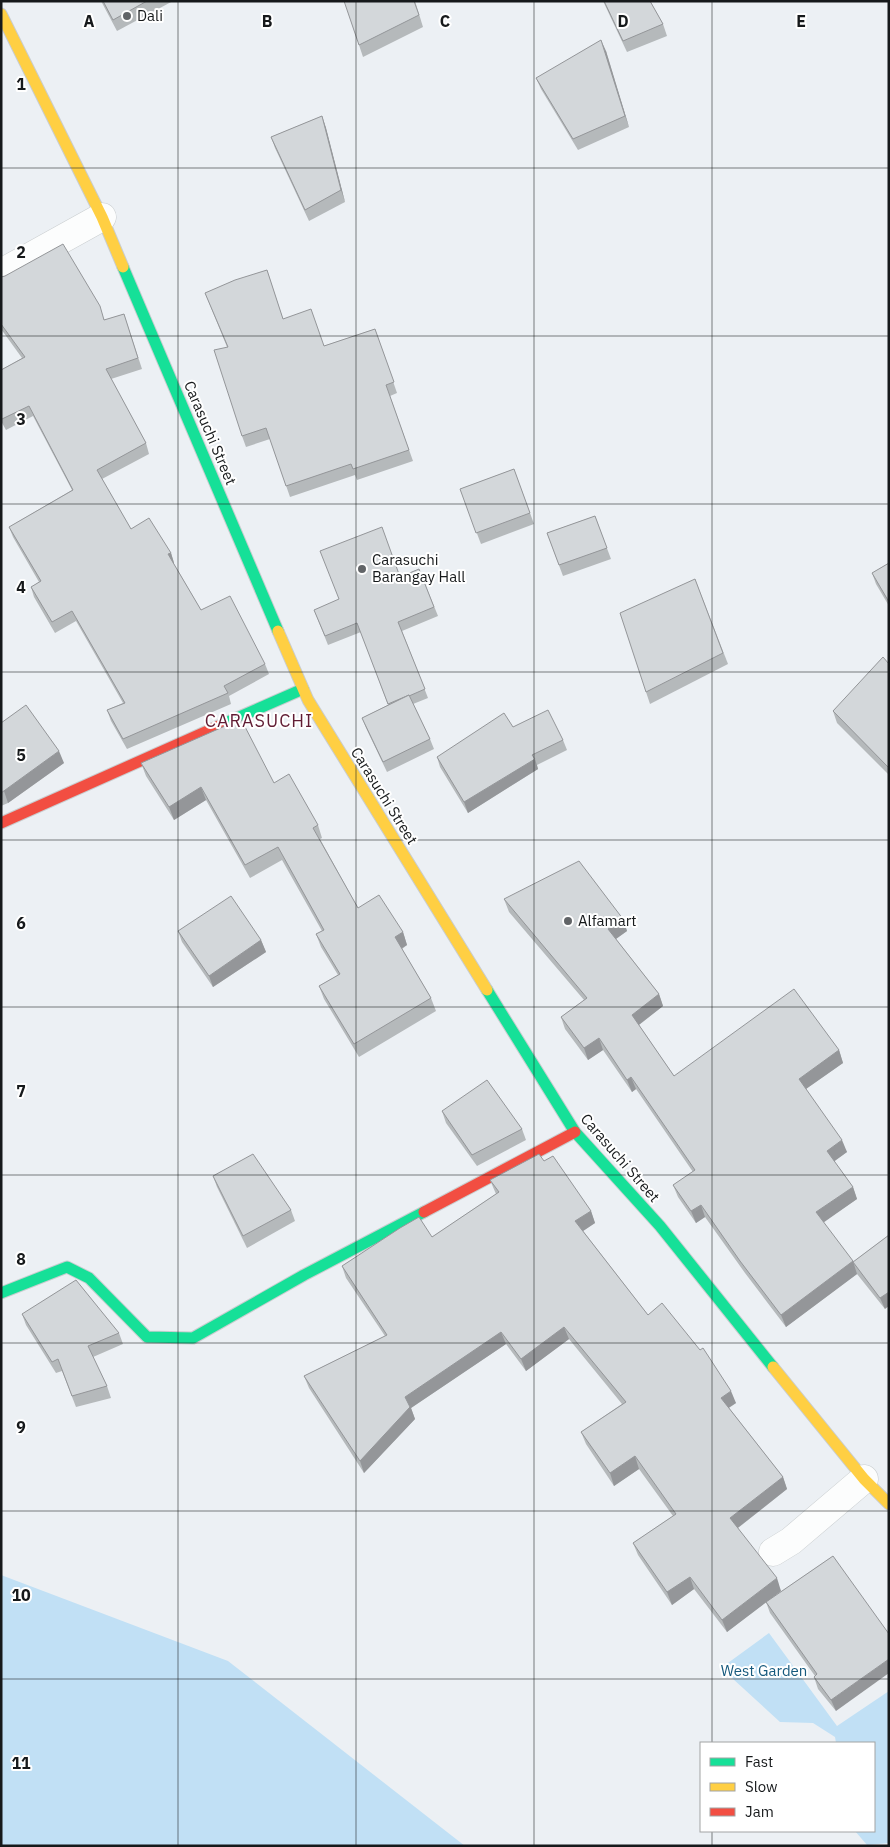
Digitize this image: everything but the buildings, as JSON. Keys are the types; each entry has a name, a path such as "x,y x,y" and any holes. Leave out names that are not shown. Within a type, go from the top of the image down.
{"street":[{"name":"Carasuchi Street","path":"1,14 102,217 303,689 318,717 575,1132 660,1226 864,1479 889,1504"},
{"path":"1,274 102,217"},
{"path":"1,823 303,689"},
{"path":"1,1293 66,1267 88,1278 147,1337 193,1338 304,1275 575,1132"},
{"path":"773,1552 791,1541 864,1479"}],"green space":[{"path":"1,1575 228,1661 465,1846 1,1846"},
{"name":"West Garden","path":"769,1633 837,1726 889,1691 889,1843 867,1845 856,1832 875,1832 875,1742 836,1742 835,1737 813,1723 780,1722 721,1668"}],"traffic: fast":[{"path":"123,267 278,631"},
{"path":"221,725 303,689"},
{"path":"487,990 575,1132 660,1226 773,1367"},
{"path":"1,1293 67,1267 89,1278 147,1337 193,1338 304,1275 424,1212"}],"traffic: slow":[{"path":"1,14 102,217 123,267"},
{"path":"278,631 308,700 487,990"},
{"path":"773,1367 864,1479 889,1504"}],"traffic: jam":[{"path":"1,823 221,725"},
{"path":"424,1212 575,1132"}],"place":[{"name":"Dali","path":"127,16"},
{"name":"Carasuchi Barangay Hall","path":"362,569"},
{"name":"Alfamart","path":"568,921"}],"district":[{"name":"CARASUCHI","path":"259,721"}]}
